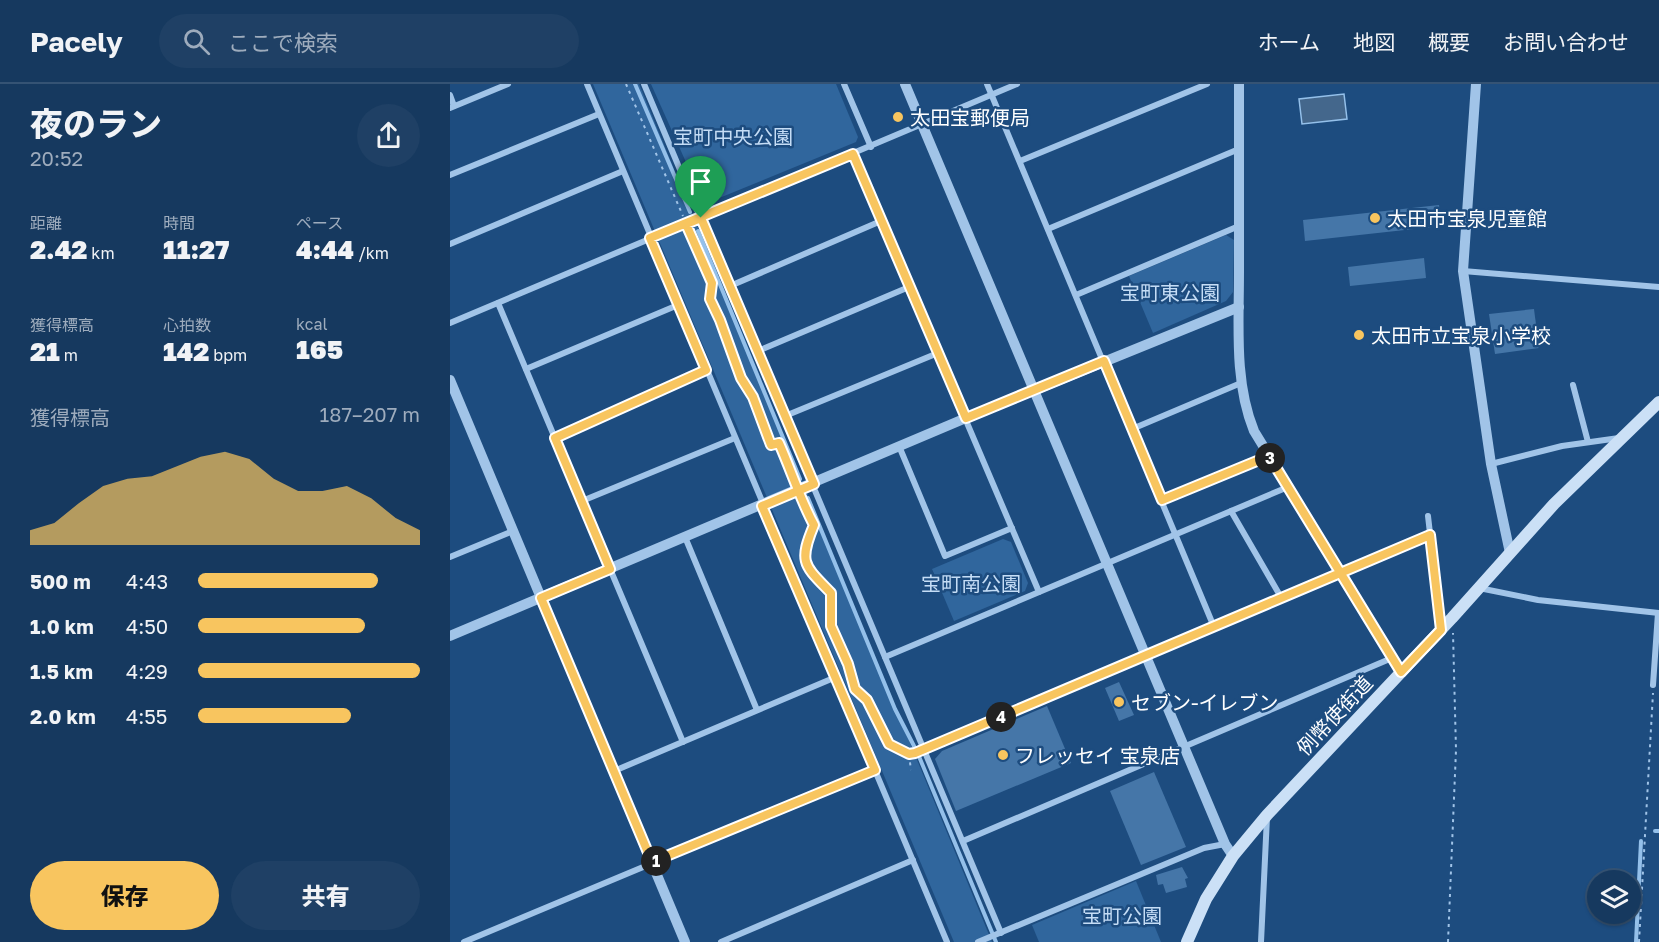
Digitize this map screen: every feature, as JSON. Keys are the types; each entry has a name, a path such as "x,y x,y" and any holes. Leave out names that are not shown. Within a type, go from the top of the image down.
{"main road":[{"name":"例幣使街道","path":"1187,942 1206,899 1233,856 1267,815 1441,630 1554,504 1659,402"}],"street":[{"path":"450,95 452,107 508,84"},
{"path":"587,84 762,506 947,942"},
{"path":"644,84 1002,933"},
{"path":"844,84 871,147"},
{"path":"905,84 1185,748 1233,856"},
{"path":"987,84 1214,627"},
{"path":"450,323 1017,84"},
{"path":"1020,161 1207,84"},
{"path":"1239,84 1239,307 1241,382 1246,413 1269,456 1401,672"},
{"path":"1476,84 1463,271 1491,464 1510,553"},
{"path":"450,175 599,114"},
{"path":"1048,229 1239,149"},
{"path":"853,154 1039,592"},
{"path":"450,244 623,171"},
{"path":"730,285 881,221"},
{"path":"1076,295 1239,226"},
{"path":"1463,271 1659,287"},
{"path":"758,351 909,287"},
{"path":"498,303 683,742"},
{"path":"526,369 678,305"},
{"path":"450,636 1035,389 1239,307"},
{"path":"785,416 938,353"},
{"path":"555,438 706,370"},
{"path":"450,380 686,942"},
{"path":"1132,429 1241,382"},
{"path":"1573,385 1588,442"},
{"path":"582,501 735,438"},
{"path":"1491,464 1562,446 1622,438"},
{"path":"899,446 945,556 1012,528"},
{"path":"1162,500 1269,456"},
{"path":"885,657 1288,487"},
{"path":"1231,511 1282,599"},
{"path":"1428,516 1441,630"},
{"path":"450,557 513,531"},
{"path":"924,749 1341,575 1430,535"},
{"path":"685,537 757,710"},
{"path":"1479,588 1538,600 1658,613 1653,685"},
{"path":"963,841 1392,658"},
{"path":"614,771 836,677"},
{"path":"464,942 875,770"},
{"path":"1261,942 1267,815"},
{"path":"978,942 1204,848 1226,844"},
{"path":"721,942 913,860"}],"path":[{"path":"626,84 712,283 710,299 741,378 753,397 771,445 779,443 814,525 804,550 804,559 813,574 831,593 831,626 848,664 855,689 867,700 889,744 909,754 924,749"},
{"path":"1448,942 1456,750 1452,618"},
{"path":"1639,942 1653,685"},
{"path":"909,754 911,770"}],"green space":[{"path":"593,84 639,84 992,942 954,942"},
{"name":"宝町中央公園","path":"651,84 836,84 858,137 856,142 707,203 702,198"},
{"name":"宝町東公園","path":"1226,235 1234,240 1233,292 1226,301 1153,333 1129,276"},
{"name":"宝町南公園","path":"1003,539 1011,542 1028,583 1025,591 954,621 932,569"},
{"name":"宝町公園","path":"1136,881 1161,942 1039,942 1032,925"}],"shaded area":[{"path":"1344,94 1347,119 1302,124 1299,99"}],"building":[{"path":"1439,205 1441,226 1305,241 1303,220"},
{"path":"1424,258 1426,278 1350,286 1348,267"},
{"path":"1534,309 1539,348 1495,354 1489,314"},
{"name":"セブン-イレブン","path":"1119,682 1134,715 1119,721 1105,688"},
{"name":"フレッセイ 宝泉店","path":"1047,706 1071,763 956,811 935,759 942,751"},
{"path":"1154,772 1186,847 1141,865 1110,791"},
{"path":"1182,867 1188,878 1185,879 1187,887 1166,893 1163,884 1158,885 1156,875"}],"waterway":[{"path":"635,84 690,212"},
{"path":"698,231 800,479"},
{"path":"808,498 895,709 914,746"},
{"path":"918,754 996,942"},
{"path":"1636,942 1641,841"}],"place":[{"name":"太田宝郵便局","path":"898,117"},
{"name":"太田市宝泉児童館","path":"1375,218"},
{"name":"太田市立宝泉小学校","path":"1359,335"},
{"name":"セブン-イレブン","path":"1119,702"},
{"name":"フレッセイ 宝泉店","path":"1003,755"}],"route":[{"path":"701,218 686,224 712,283 710,299 741,378 753,397 771,445 779,443 799,490 806,510 814,525 804,550 804,559 813,574 831,593 831,626 848,664 855,689 867,700 889,744 909,754 915,753 1341,575 1430,535 1441,630 1401,672 1341,575 1269,456 1162,500 1104,361 966,418 853,154 650,238 706,370 555,438 610,569 541,598 652,862 875,770 762,506 799,490 814,484 701,218"}]}
